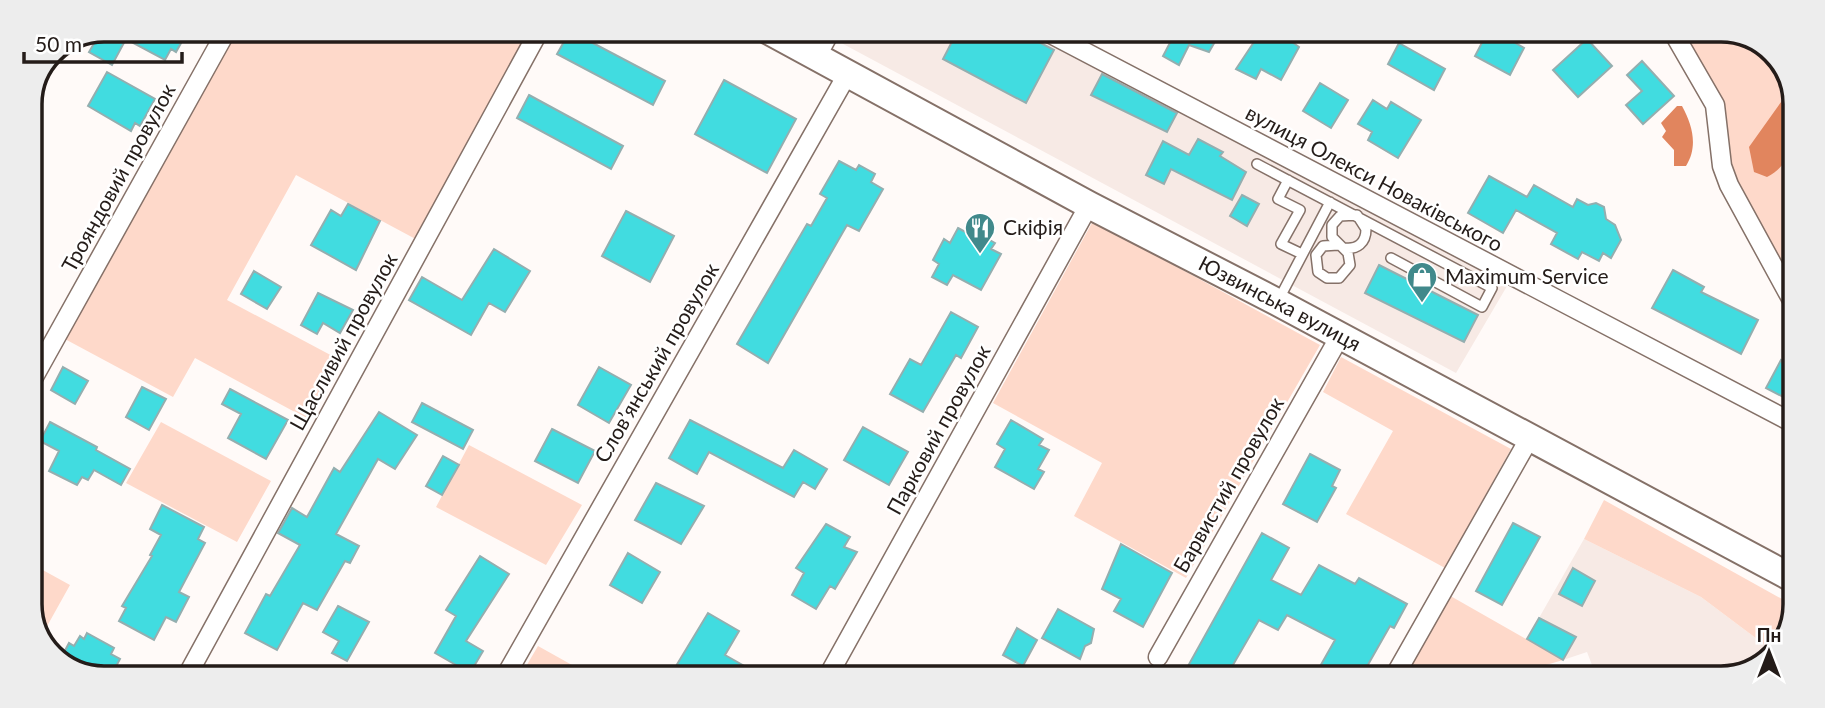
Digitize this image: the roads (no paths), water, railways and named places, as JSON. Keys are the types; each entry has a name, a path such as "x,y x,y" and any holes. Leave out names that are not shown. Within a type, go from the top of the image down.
{"main road":[{"name":"Юзвинська вулиця","path":"790,42 1089,205 1277,302 1783,574"}],"street":[{"name":"Трояндовий провулок","path":"42,362 220,42"},
{"name":"Щасливий провулок","path":"192,666 533,42"},
{"path":"817,56 825,42"},
{"name":"вулиця Олекси Новаківського","path":"1066,42 1783,418"},
{"path":"1679,42 1715,105 1722,166 1729,186 1783,284"},
{"name":"Словʼянський провулок","path":"511,666 848,73"},
{"name":"Парковий провулок","path":"834,666 1089,205"},
{"name":"Барвистий провулок","path":"1158,657 1340,336"},
{"path":"1400,666 1530,439"}],"lane":[{"path":"1257,164 1492,288 1482,307 1391,258"},
{"path":"1288,180 1278,199 1300,210 1281,244 1302,254"},
{"path":"1277,302 1330,202"},
{"path":"1345,214 1357,215 1365,224 1364,240 1355,248 1341,246 1331,231 1335,220 1345,214"}],"place":[{"name":"Скіфія","path":"980,255"},
{"name":"Maximum Service","path":"1422,304"}]}
